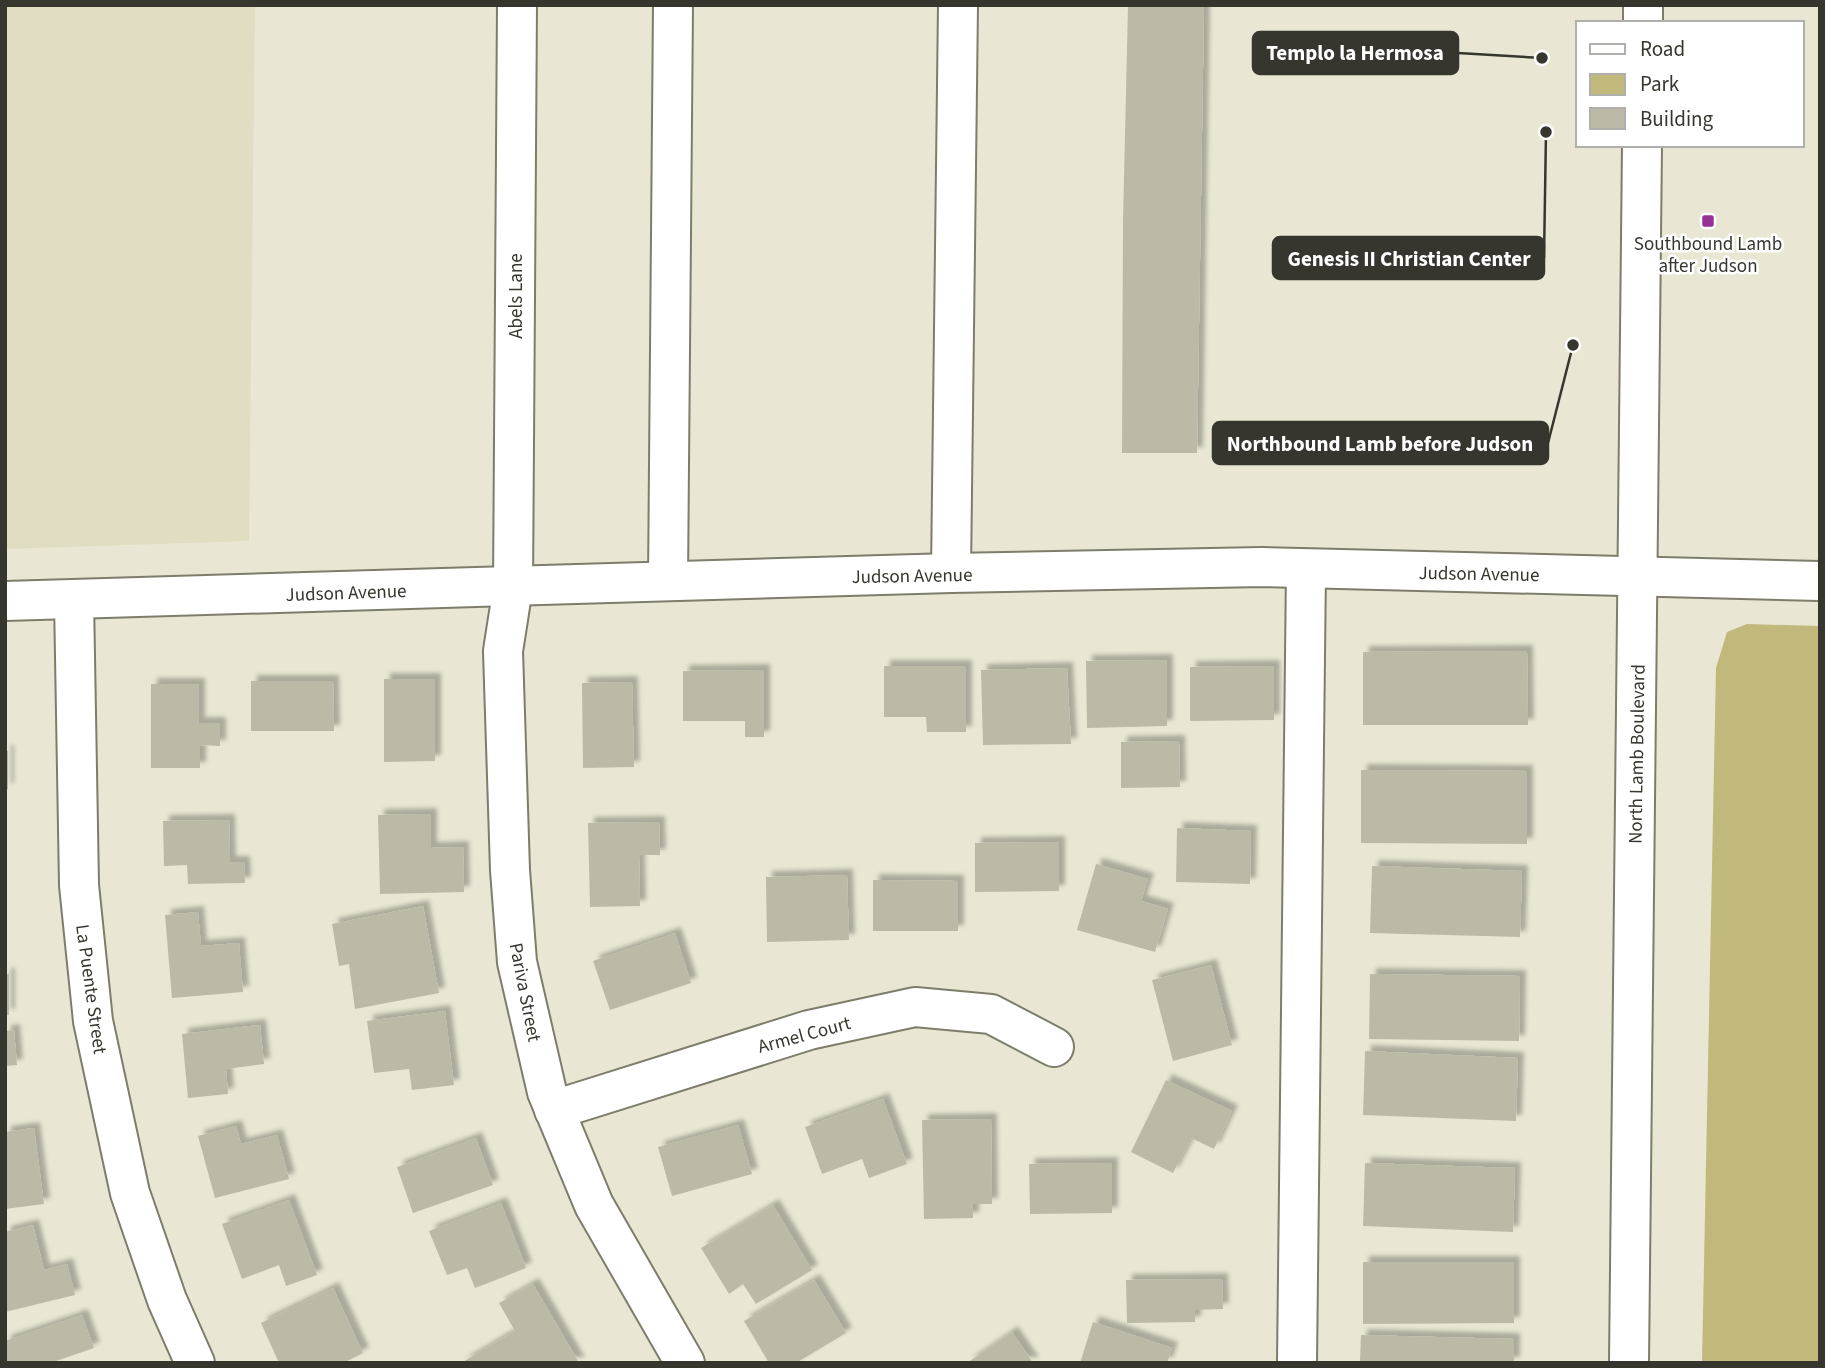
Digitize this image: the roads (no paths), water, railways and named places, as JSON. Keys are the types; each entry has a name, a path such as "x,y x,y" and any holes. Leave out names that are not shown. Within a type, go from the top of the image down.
{"street":[{"name":"Abels Lane","path":"513,587 517,5"},
{"path":"668,581 673,5"},
{"path":"951,573 958,5"},
{"name":"North Lamb Boulevard","path":"1629,1363 1642,147"},
{"name":"Judson Avenue","path":"5,601 951,573 1262,567 1820,581"},
{"path":"1297,1363 1306,569"},
{"name":"Pariva Street","path":"513,587 503,651 511,884 517,962 547,1091 554,1110 594,1205 685,1363"},
{"name":"La Puente Street","path":"74,599 79,885 93,1021 130,1193 167,1300 195,1363"},
{"name":"Armel Court","path":"554,1110 809,1030 915,1007 991,1014 1054,1046"}],"place":[{"name":"Templo la Hermosa","path":"1542,58"},
{"name":"Genesis II Christian Center","path":"1546,132"},
{"name":"Southbound Lamb after Judson","path":"1708,221"},
{"name":"Northbound Lamb before Judson","path":"1573,345"}]}
